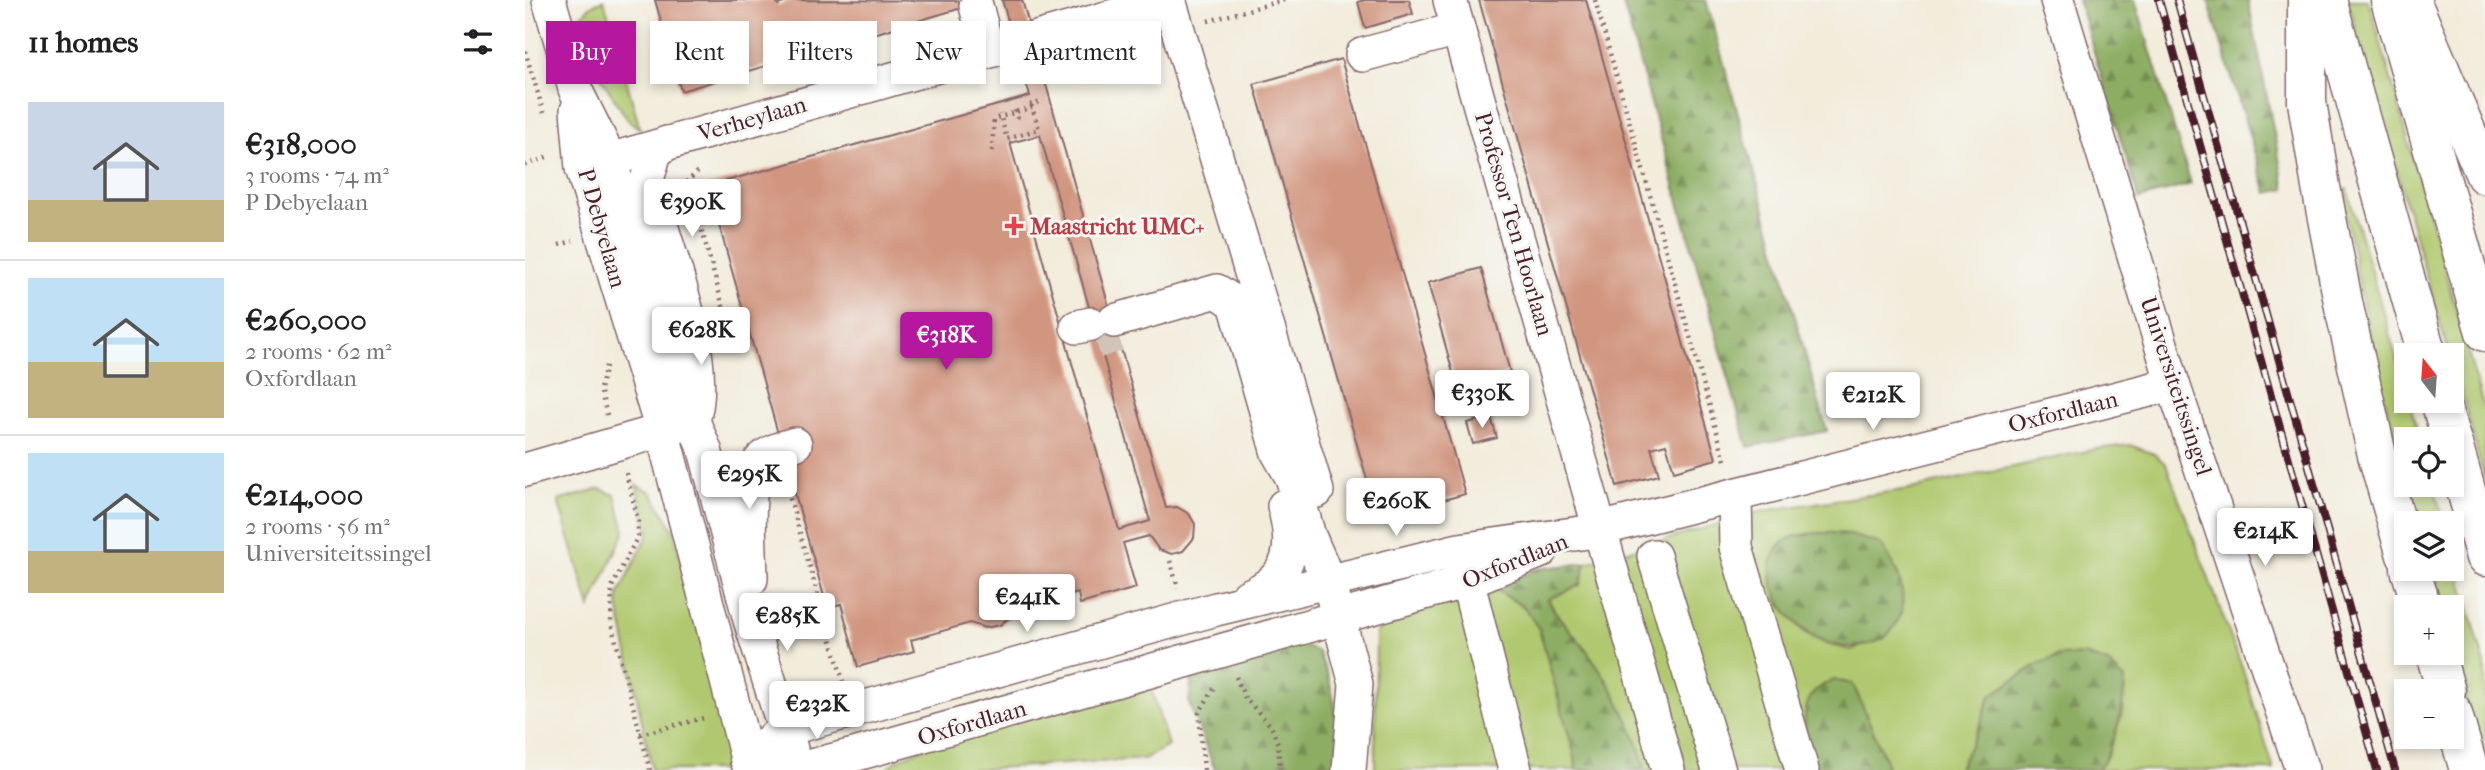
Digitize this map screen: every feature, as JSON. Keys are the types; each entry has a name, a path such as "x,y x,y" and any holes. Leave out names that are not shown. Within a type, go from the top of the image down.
{"highway":[{"path":"2307,0 2307,102 2344,307 2377,455 2394,514"},
{"path":"2327,0 2424,343"},
{"path":"2390,0 2485,332"},
{"path":"2411,0 2485,175"},
{"path":"2464,485 2485,557"},
{"path":"2463,749 2469,770"}],"street":[{"path":"525,4 541,0"},
{"name":"P Debyelaan","path":"549,0 575,89 583,161 661,331 748,765"},
{"path":"1169,0 1243,289 1278,453 1277,482 1290,531 1286,561 1271,585 1216,609"},
{"name":"Verheylaan","path":"1094,21 1169,0"},
{"name":"Universiteitssingel","path":"2057,0 2173,384 2302,770"},
{"path":"976,6 1000,31"},
{"path":"1362,55 1454,15"},
{"name":"Professor Ten Hoorlaan","path":"1454,15 1594,530 1668,770"},
{"name":"Verheylaan","path":"583,161 667,144 1000,47"},
{"path":"525,470 678,426 699,395 697,360 647,180 655,152 667,144"},
{"path":"1100,327 1217,291 1243,289"},
{"path":"1243,289 1329,530 1329,582"},
{"name":"Oxfordlaan","path":"748,765 799,769 904,742 1339,618 1463,566 1594,530 2173,384"},
{"name":"P Debyelaan","path":"678,426 705,450 750,620 783,730 799,769"},
{"path":"750,620 751,493 757,465 785,447"},
{"path":"1278,453 1292,477 1309,536 1329,582 1356,684 1349,770"},
{"path":"1734,495 1736,547 1803,770"},
{"path":"1654,556 1719,770"},
{"path":"1463,566 1515,770"},
{"name":"Oxfordlaan","path":"748,765 783,730 1216,609 1329,582 1463,566"},
{"path":"864,770 904,742"}],"path":[{"path":"1595,0 1734,495"},
{"path":"1000,114 990,153 994,119 1015,111 1041,102"},
{"path":"1032,107 1039,129 1007,139 1000,114 1032,107"},
{"path":"525,165 583,161"},
{"path":"688,181 726,317"},
{"path":"701,224 717,219"},
{"path":"616,443 632,492 639,528 633,549 613,587 611,623 650,770"},
{"path":"785,447 844,682"},
{"path":"1233,670 1245,698 1271,726 1278,744 1280,770"},
{"path":"640,734 711,716"}],"green space":[{"path":"604,0 610,21 580,21 586,11"},
{"path":"1622,0 1706,0 1827,431 1748,447"},
{"path":"2078,0 2135,0 2191,184 2139,199"},
{"path":"2208,0 2248,0 2285,189 2267,193"},
{"path":"2348,0 2368,0 2374,19 2485,413 2485,482 2464,401 2464,343 2446,343"},
{"path":"605,84 627,84 640,129 628,120"},
{"path":"2347,189 2394,350 2394,413 2412,413 2417,427 2394,427 2394,435 2367,326 2341,190"},
{"path":"2130,445 2154,454 2166,464 2244,673 2274,770 2098,770 2107,756 2124,708 2060,656 2038,664 1990,696 1981,723 1958,770 1887,770 1885,759 1853,684 1805,714 1813,770 1645,770 1636,739 1614,693 1548,599 1580,585 1586,563 1763,511 1916,488 2096,449","holes":["1831,533 1897,570 1899,578 1885,638 1851,650 1826,644 1803,631 1779,603 1772,567 1805,535"]},
{"path":"636,485 651,492 673,529 735,770 652,770 618,605 619,594 649,533"},
{"path":"600,489 615,495 625,531 590,608 558,501"},
{"path":"2410,497 2437,497 2441,511 2413,511"},
{"path":"1810,533 1844,533 1881,544 1901,584 1902,606 1894,627 1883,638 1869,644 1844,647 1821,640 1800,627 1784,609 1774,589 1771,568 1776,551 1791,538"},
{"path":"1586,563 1580,585 1548,599 1614,693 1636,739 1645,770 1576,770 1575,757 1539,629 1524,607 1495,589 1536,569"},
{"path":"2430,581 2461,581 2485,665 2485,769 2464,697 2464,679 2459,679 2455,665 2464,665 2464,595 2435,595"},
{"path":"1495,589 1524,607 1539,629 1575,757 1576,770 1375,770 1376,632 1391,616"},
{"path":"1302,644 1318,652 1329,680 1338,725 1340,770 1215,770 1189,703 1192,675"},
{"path":"2085,655 2108,663 2125,680 2117,726 2098,770 1958,770 1981,723 1990,696 2038,664 2060,656"},
{"path":"1835,680 1853,684 1885,759 1887,770 1813,770 1805,729 1807,705 1821,686"},
{"path":"1149,681 1168,746 1144,759 966,770 886,770 896,761 934,743"}],"building":[{"path":"655,0 776,0 778,5 792,0 985,1 917,21 891,21 891,29 877,33 877,21 763,21 763,67 749,71 749,21 661,21"},
{"name":"Maastricht UMC+","path":"1002,0 1022,0 1028,21 1008,21"},
{"path":"1409,0 1413,14 1365,28 1358,2"},
{"path":"1479,0 1586,0 1716,459 1674,471 1666,444 1651,448 1659,475 1617,486"},
{"path":"1341,59 1465,494 1378,518 1254,84"},
{"path":"679,84 705,84 681,91"},
{"name":"Maastricht UMC+","path":"1026,84 1046,84 1166,508 1177,507 1189,514 1195,524 1194,538 1183,551 1172,554 1159,550 1149,536 1123,543 1136,588 1080,604 1078,593 1018,610 1000,625 985,628 970,623 911,640 914,651 858,667 841,604 827,607 708,186 1030,96","holes":["1040,135 1150,521 1119,530 1010,143"]},
{"path":"1481,268 1510,372 1457,387 1428,283"},
{"path":"1491,417 1497,438 1473,444 1467,423"}],"tunnel":[{"path":"1096,342 1118,335"}],"railway":[{"path":"2159,0 2377,770"},
{"path":"2177,0 2395,770"}],"place":[{"name":"Maastricht UMC+","path":"1014,226"}]}
